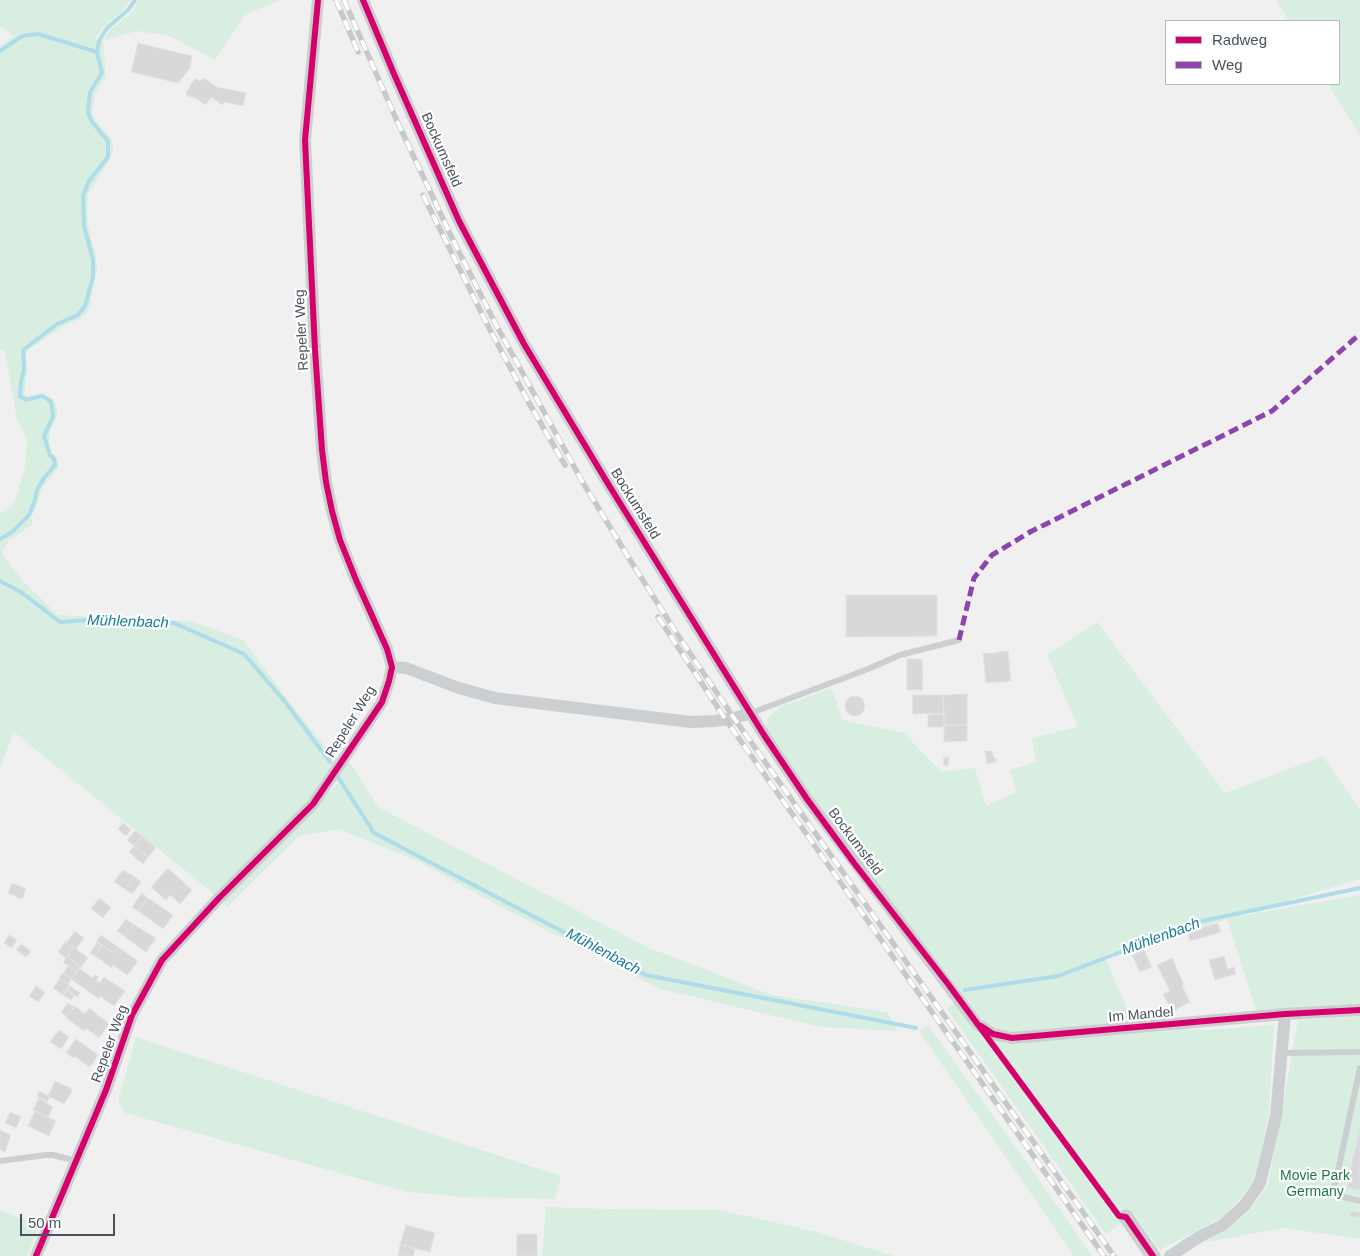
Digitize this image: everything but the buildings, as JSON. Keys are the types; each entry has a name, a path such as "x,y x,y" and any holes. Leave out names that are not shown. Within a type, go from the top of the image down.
{"street":[{"name":"Repeler Weg","path":"36,1256 106,1090 132,1015 162,960 219,898 313,804 382,702 392,666 387,649 340,540 326,482 315,350 305,140 318,0"},
{"name":"Bockumsfeld","path":"363,0 459,221 524,344 610,487 764,735 807,799 854,863 948,984"},
{"path":"392,666 429,675 459,688 495,698 692,722 715,721 751,713"},
{"name":"Im Mandel","path":"948,984 977,1024 993,1034 1012,1038 1285,1014 1360,1010"},
{"path":"1170,1256 1223,1224 1244,1205 1260,1184 1276,1116 1285,1014"},
{"path":"1126,1217 1153,1256"}],"lane":[{"path":"751,713 868,670 900,655 959,640"},
{"path":"1281,1053 1360,1052"},
{"path":"1360,1068 1357,1096 1333,1194 1360,1201"},
{"path":"0,1161 46,1154 77,1161"}],"green space":[{"path":"0,0 130,0 123,10 102,28 95,39 103,41 106,77 95,93 92,113 99,126 109,135 113,142 113,148 111,158 88,194 88,226 97,268 89,309 79,319 63,326 26,353 27,372 24,394 27,396 44,393 53,400 57,407 57,417 50,431 49,444 52,453 58,459 59,467 43,486 31,517 33,524 9,540 2,554 23,581 58,615 191,621 243,640 297,712 337,761 351,764 378,807 649,948 772,995 887,1012 898,1031 821,1027 660,989 490,901 418,861 339,829 299,836 227,907 222,902 338,783 330,770 307,803 214,894 14,732 0,768 0,514 14,503 25,468 27,439 17,420 5,351 0,350 0,46 14,36 0,26"},
{"path":"139,0 281,0 246,14 215,60 170,36 137,31 103,41 110,30 132,12"},
{"path":"1276,0 1360,0 1360,136 1329,85 1340,85 1340,20 1288,20"},
{"path":"1097,622 1225,793 1323,756 1360,809 1360,879 1233,917 1360,895 1360,1005 1256,1010 1227,919 1104,955 1135,1027 1208,1030 1274,1025 1269,1114 1255,1180 1241,1198 1220,1219 1160,1250 1134,1214 1106,1234 947,1009 961,997 770,740 766,729 768,718 780,707 832,688 842,720 904,733 941,772 975,768 986,806 1016,792 1010,770 1037,762 1031,738 1078,727 1047,655"},
{"name":"Movie Park Germany","path":"1360,1016 1360,1239 1284,1228 1202,1243 1227,1230 1249,1211 1268,1185 1298,1021"},
{"path":"928,1025 1092,1256 1074,1256 919,1031"},
{"path":"136,1037 561,1176 555,1199 463,1197 407,1192 125,1113 118,1100"},
{"path":"546,1207 720,1210 817,1232 894,1256 542,1256"},
{"path":"0,1210 39,1226 27,1256 0,1256"}],"waterway":[{"path":"0,539 12,532 29,515 37,490 55,465 44,436 53,416 51,401 42,396 26,400 20,396 24,369 23,350 57,324 78,315 85,306 93,277 93,260 84,226 83,196 89,181 108,157 108,141 92,122 88,113 90,92 102,73 97,52 99,41 107,28 128,10 135,0"},
{"path":"0,51 22,36 38,34 97,52"},
{"name":"Mühlenbach","path":"0,581 21,592 60,622 102,619 174,623 244,654 286,703 330,762"},
{"name":"Mühlenbach","path":"338,777 374,833 646,975 916,1028"},
{"name":"Mühlenbach","path":"965,990 1058,976 1202,921 1360,888"}],"railway":[{"path":"336,0 358,52"},
{"path":"344,0 397,121 452,238 494,321 582,481 630,560 734,718 1114,1256"},
{"path":"423,195 487,324 565,465"},
{"path":"658,617 726,720 1104,1256"}],"marked path":[{"path":"959,640 974,578 992,555 1030,532 1272,411 1360,334"}],"cycle path":[{"path":"36,1256 106,1090 132,1015 162,960 219,898 313,804 382,702 389,681 392,667 387,649 340,540 326,482 322,450 315,350 305,140 318,0"},
{"path":"363,0 459,221 524,344 610,487 764,735 807,799 854,863 948,984 1119,1216 1126,1217 1153,1256"},
{"path":"981,1026 993,1034 1012,1038 1285,1014 1360,1010"}]}
